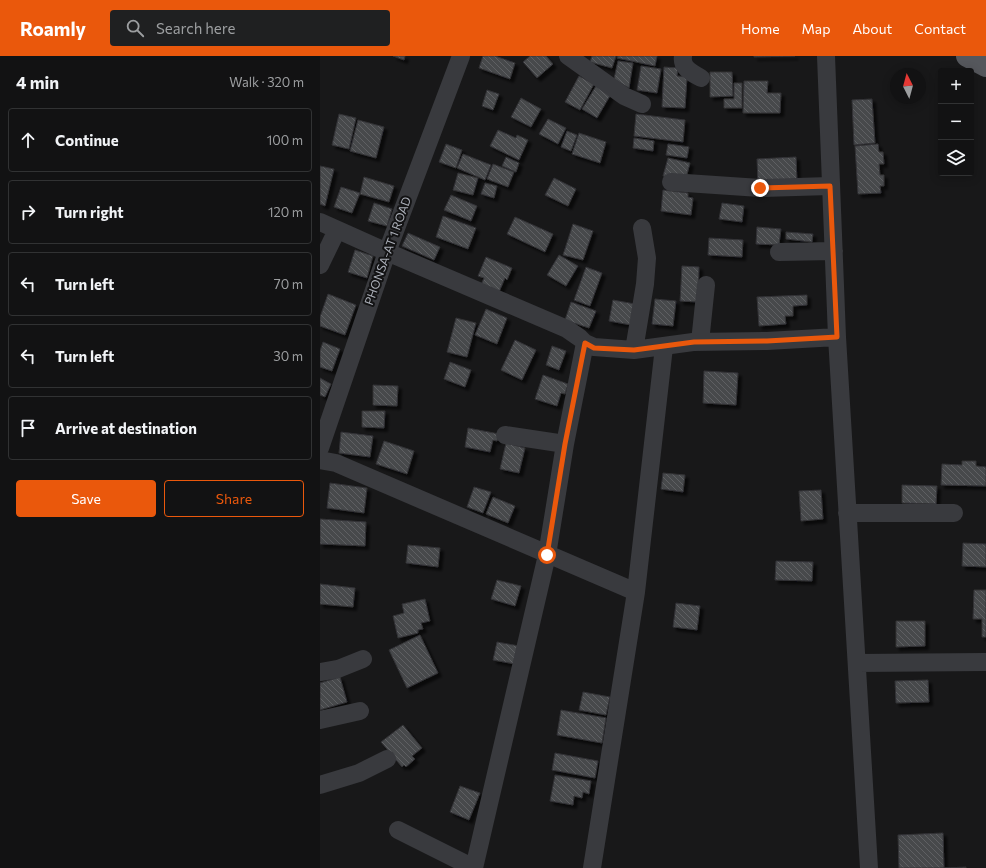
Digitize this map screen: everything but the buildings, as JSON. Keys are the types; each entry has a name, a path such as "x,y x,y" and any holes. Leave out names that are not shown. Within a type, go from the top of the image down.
{"main road":[{"path":"967,56 986,66"}],"street":[{"name":"PHONSA-AT 1 ROAD","path":"320,448 387,252 461,56"},
{"path":"568,56 624,96 642,104"},
{"path":"683,56 682,61 686,68 701,78"},
{"path":"828,60 830,186 837,337 869,868"},
{"path":"671,182 760,188 830,186"},
{"path":"320,222 567,329 594,348 634,350 700,342 767,341 837,337"},
{"path":"634,350 645,284 647,258 642,228"},
{"path":"320,265 337,230"},
{"path":"779,252 834,251"},
{"path":"700,342 706,285"},
{"path":"398,830 474,868 547,555 565,444 585,343"},
{"path":"592,868 636,592 664,347"},
{"path":"505,435 565,444"},
{"path":"320,460 336,463 636,592"},
{"path":"847,513 954,514"},
{"path":"320,672 338,669 363,658"},
{"path":"857,663 986,662"},
{"path":"320,720 360,711"},
{"path":"320,785 359,773 387,760"}],"route":[{"path":"547,555 565,444 585,343 594,348 634,350 694,342 767,341 837,337 830,186 760,188"}]}
